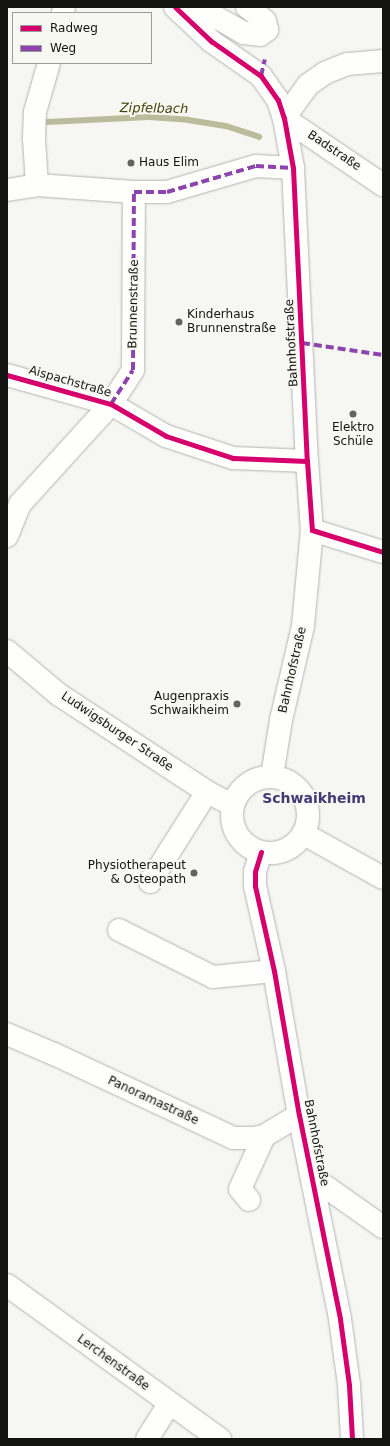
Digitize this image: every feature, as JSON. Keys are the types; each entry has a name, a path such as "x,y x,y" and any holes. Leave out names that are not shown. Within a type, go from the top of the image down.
{"street":[{"path":"177,9 205,11 244,33 260,35 267,30 265,21 247,7"},
{"name":"Bahnhofstraße","path":"177,9 211,41 261,76 278,100 284,118 292,162 307,461 312,530 303,626 281,720 272,776"},
{"path":"284,118 308,85 325,73 347,64 383,61"},
{"path":"37,184 34,138 35,112 49,64"},
{"name":"Badstraße","path":"284,118 383,185"},
{"path":"7,190 37,184 134,192 167,192 256,166 292,162"},
{"name":"Brunnenstraße","path":"7,536 20,504 111,404 133,370 134,192"},
{"name":"Aispachstraße","path":"7,375 111,404 166,436 233,458 307,461"},
{"path":"312,530 383,552"},
{"name":"Ludwigsburger Straße","path":"7,651 58,694 207,792 232,805"},
{"path":"272,776 286,780 300,791 306,801 308,812 304,834 296,843 284,850 272,853 261,852 247,846 236,833 231,818 232,805 238,793 245,785 258,778 272,776"},
{"path":"150,882 207,792"},
{"path":"304,834 383,878"},
{"name":"Bahnhofstraße","path":"261,852 255,872 255,886 274,972 299,1115 340,1319 349,1385 352,1439"},
{"path":"119,930 213,976 274,972"},
{"name":"Panoramastraße","path":"7,1034 54,1054 233,1138 252,1138 264,1136 299,1115"},
{"path":"249,1200 240,1189 264,1136"},
{"path":"312,1177 383,1227"},
{"name":"Lerchenstraße","path":"7,1285 169,1404 220,1439"},
{"path":"147,1439 169,1404"}],"waterway":[{"name":"Zipfelbach","path":"47,122 149,117 188,120 226,126 259,137"}],"marked path":[{"path":"261,76 265,59"},
{"path":"111,404 133,370 134,192 167,192 256,166 293,168"},
{"path":"302,343 383,355"}],"cycle path":[{"path":"175,7 211,41 261,76 278,100 284,118 293,168 307,461 312,530 383,552"},
{"path":"7,375 111,404 166,436 233,458 307,461"},
{"path":"261,852 255,872 255,886 274,971 299,1115 340,1319 349,1385 352,1439"}],"place":[{"name":"Haus Elim","path":"131,163"},
{"name":"Kinderhaus Brunnenstraße","path":"179,322"},
{"name":"Elektro Schüle","path":"353,414"},
{"name":"Augenpraxis Schwaikheim","path":"237,704"},
{"name":"Physiotherapeut & Osteopath","path":"194,873"}],"district":[{"name":"Schwaikheim","path":"314,798"}]}
